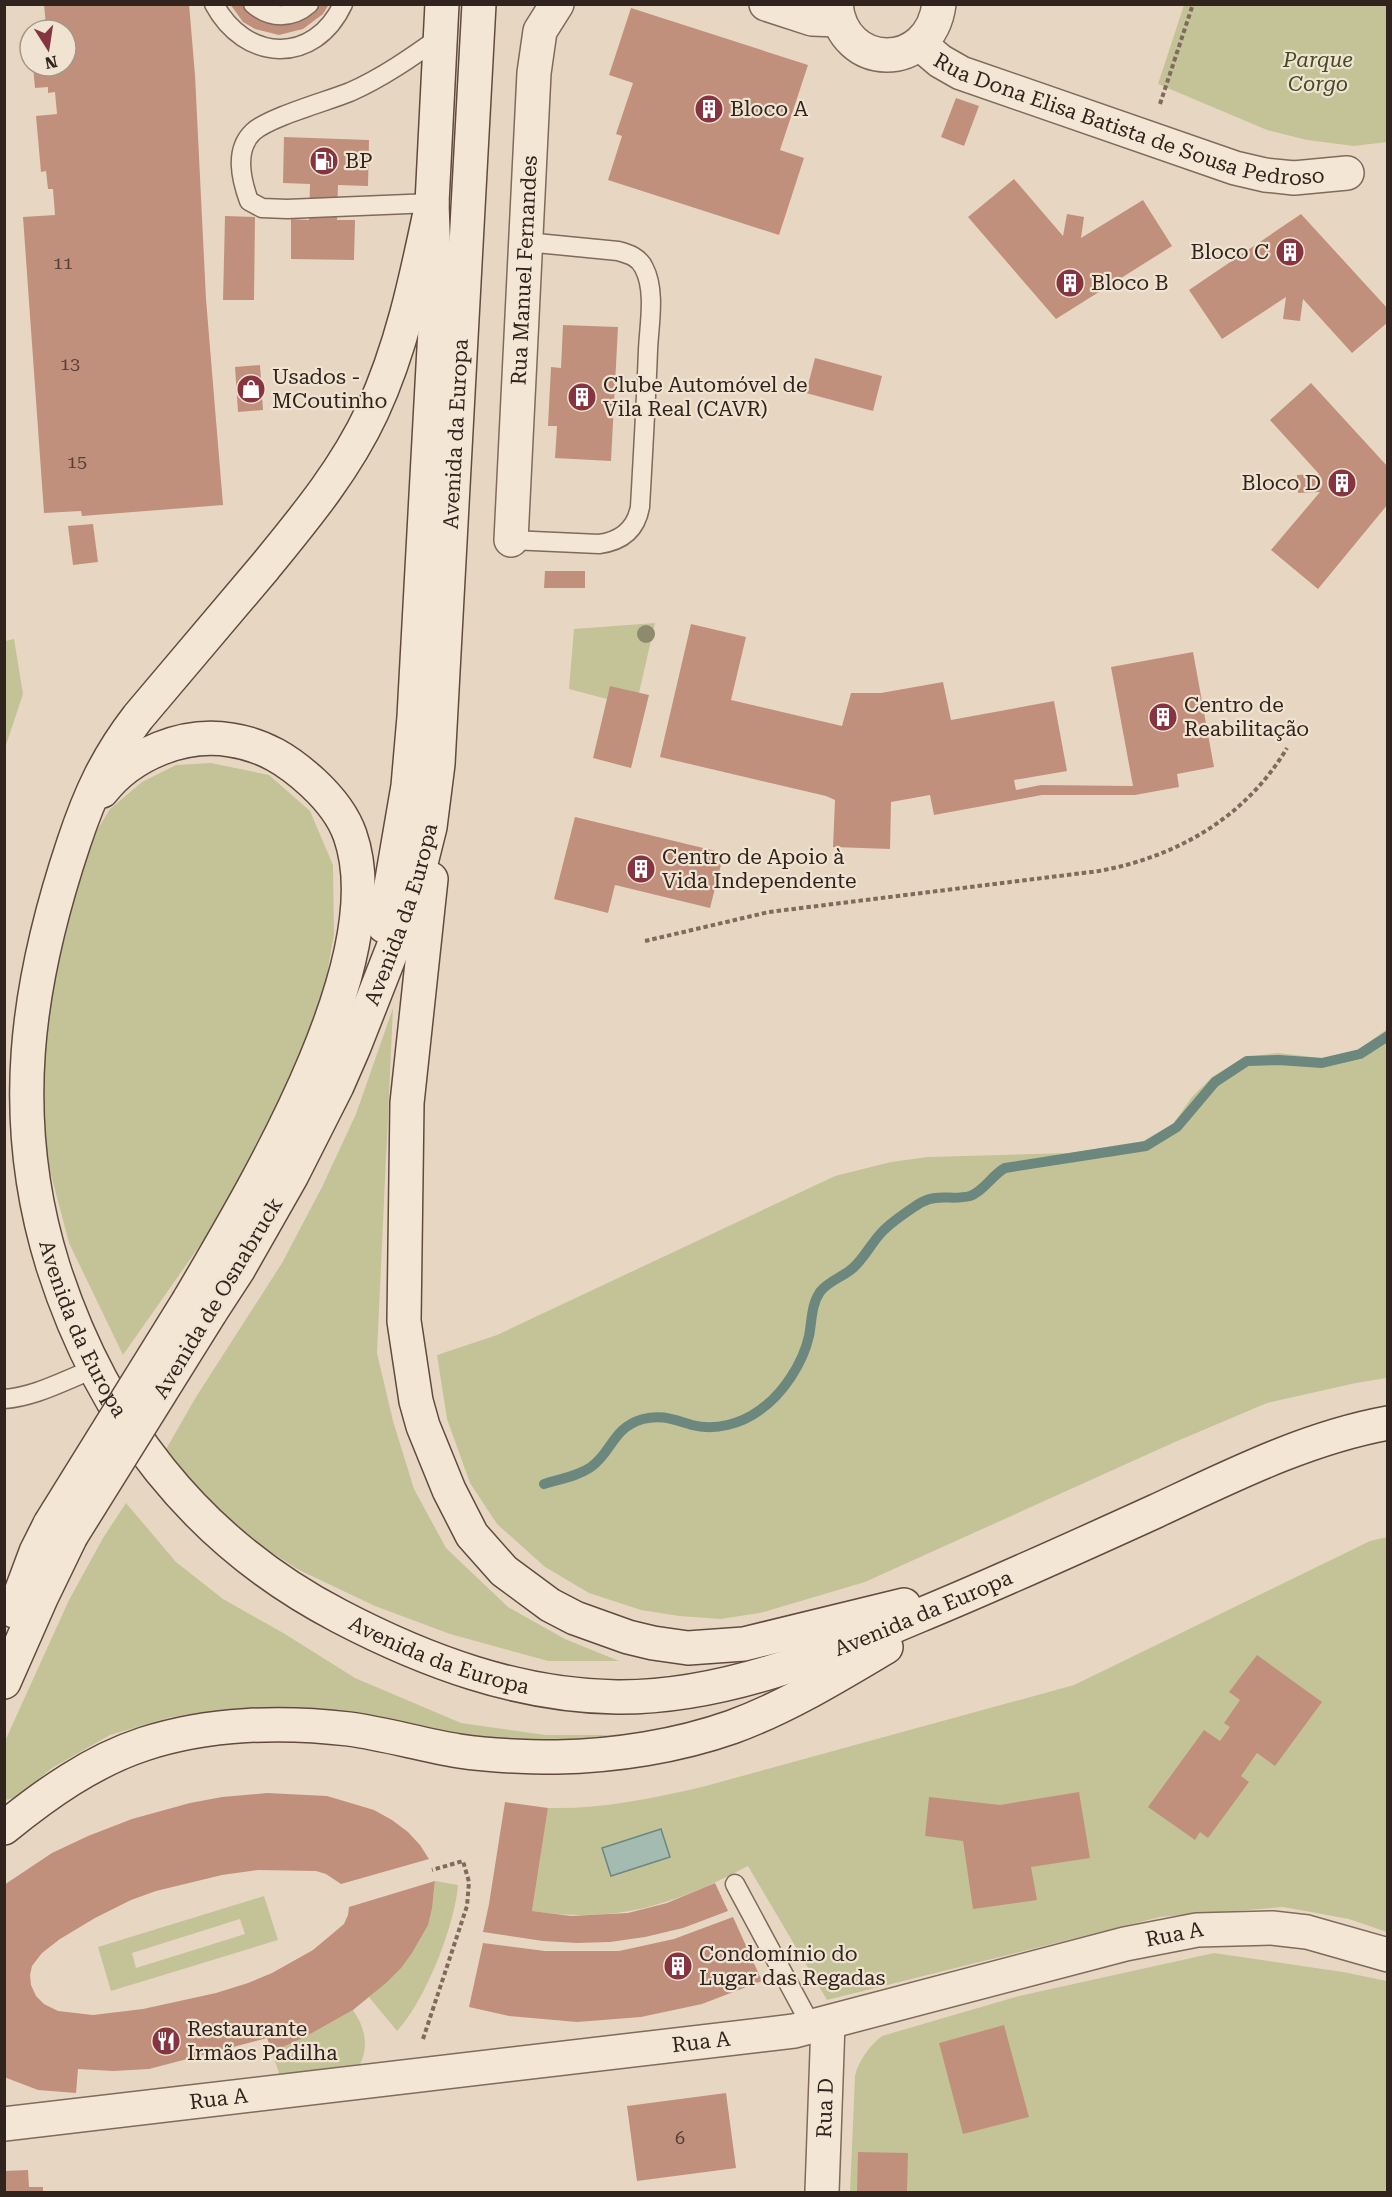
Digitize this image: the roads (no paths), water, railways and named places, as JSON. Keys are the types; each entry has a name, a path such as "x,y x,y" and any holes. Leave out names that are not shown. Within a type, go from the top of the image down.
{"main road":[{"name":"Avenida da Europa","path":"370,1003 402,822 414,717 436,311 432,203 442,4"},
{"name":"Avenida da Europa","path":"370,1003 404,920 418,874 430,827 438,764 479,4"},
{"name":"Rua Manuel Fernandes","path":"511,540 536,49 540,31 557,4"},
{"path":"766,4 812,19 837,12 845,33 853,42 875,54 898,54 920,44 931,32 937,18 939,4"},
{"name":"Rua Dona Elisa Batista de Sousa Pedroso","path":"920,44 940,61 961,73 1216,163 1265,176 1294,178 1347,173"},
{"path":"74,842 88,801 116,747 138,717 315,506 353,447 371,413 392,361 416,278 432,203"},
{"path":"74,842 94,801 109,782 126,767 146,754 171,745 195,739 223,738 258,746 275,753 298,769 319,788 337,810 352,842 358,888 356,917 352,944 338,999 307,1078 281,1133 231,1227 199,1306"},
{"path":"438,764 431,883 407,1103 404,1322 406,1348 423,1426 449,1490 472,1535 504,1571 525,1589 575,1618 628,1637 688,1648 744,1644 999,1582"},
{"name":"Avenida da Europa","path":"74,842 54,904 33,1004 25,1083 26,1125 31,1167 44,1236 63,1294 94,1369 122,1415 170,1481 205,1522 243,1555 304,1597 361,1628 449,1665 510,1683 569,1694 623,1697 672,1693 712,1686 755,1677 798,1664 879,1633 999,1582 1275,1457 1341,1433 1388,1423"},
{"name":"Avenida de Osnabruck","path":"4,1682 41,1598 61,1530 199,1306 238,1269 292,1175 336,1086 370,1003"},
{"path":"4,1641 36,1552 61,1530"},
{"path":"4,1828 65,1782 105,1761 145,1744 196,1732 247,1726 329,1728 385,1735 476,1754 524,1757 598,1754 706,1735 733,1727 801,1695 999,1582"},
{"name":"Rua A","path":"4,2124 775,2034 820,2025 1125,1944 1197,1930 1272,1928 1307,1932 1388,1955"},
{"name":"Rua D","path":"820,2025 822,2193"}],"lane":[{"path":"214,4 223,19 240,36 263,48 280,50 300,45 316,37 334,21 343,4"},
{"path":"253,4 268,14 277,15 297,12 309,4"},
{"path":"432,203 262,208 249,201 242,182 240,162 244,146 253,132 270,121 352,91 409,60 440,37"},
{"path":"511,540 599,544 611,542 632,528 638,518 640,507 646,392 650,297 644,268 638,260 630,254 618,251 526,242"},
{"path":"4,1399 18,1398 94,1369"},
{"path":"735,1884 820,2025"}],"waterway":[{"path":"544,1484 575,1475 591,1467 625,1428 643,1419 662,1417 701,1427 719,1427 745,1419 760,1410 784,1387 797,1367 806,1346 813,1308 820,1292 853,1268 889,1225 924,1201 975,1194 1005,1168 1146,1146 1177,1127 1215,1082 1247,1061 1279,1060 1322,1063 1360,1054 1388,1036"}],"place":[{"name":"Bloco A","path":"709,109"},
{"name":"BP","path":"324,161"},
{"name":"Bloco C","path":"1290,252"},
{"name":"Bloco B","path":"1070,283"},
{"name":"Usados - MCoutinho","path":"251,389"},
{"name":"Clube Automóvel de Vila Real (CAVR)","path":"582,397"},
{"name":"Bloco D","path":"1342,483"},
{"name":"Centro de Reabilitação","path":"1163,717"},
{"name":"Centro de Apoio à Vida Independente","path":"641,869"},
{"name":"Condomínio do Lugar das Regadas","path":"678,1966"},
{"name":"Restaurante Irmãos Padilha","path":"166,2041"}],"park label":[{"name":"Parque Corgo","path":"1318,72"}]}
